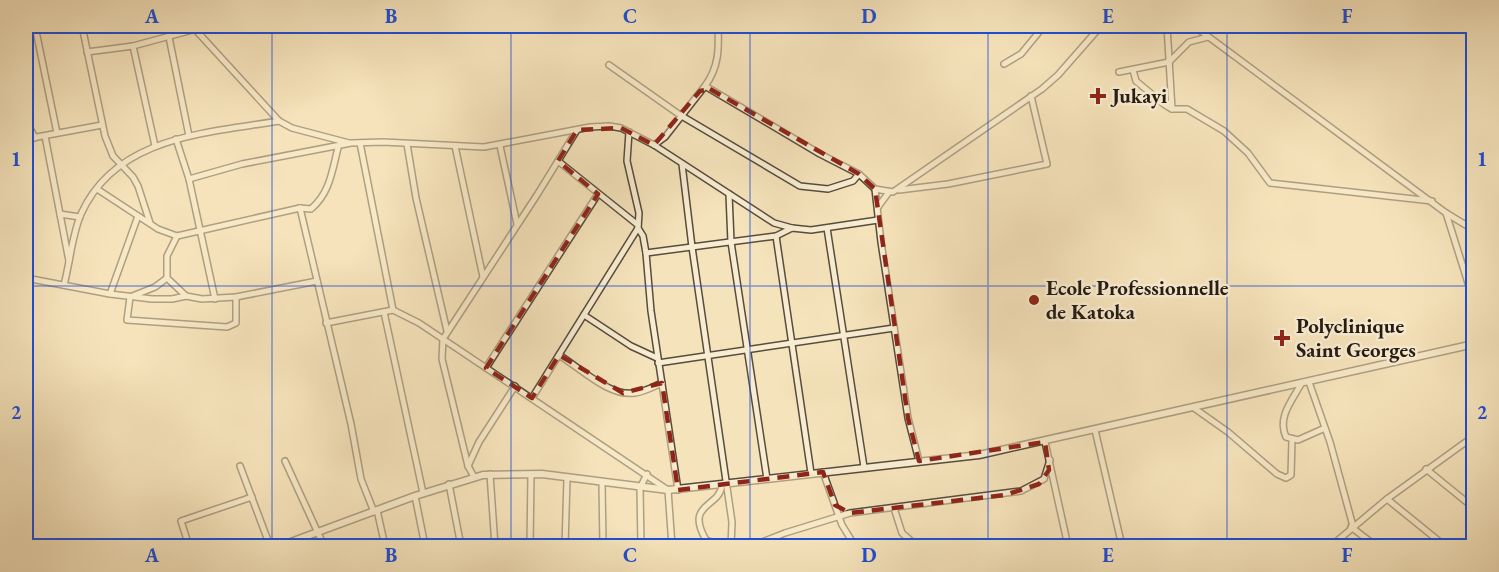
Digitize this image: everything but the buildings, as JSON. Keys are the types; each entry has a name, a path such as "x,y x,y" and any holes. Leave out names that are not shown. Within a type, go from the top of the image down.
{"street":[{"path":"35,26 57,133"},
{"path":"82,26 102,125 109,147 119,164 133,177 138,186 150,223"},
{"path":"654,145 665,137 712,77 718,57 718,26"},
{"path":"1004,64 1021,54 1044,26"},
{"path":"898,190 1058,75 1101,26"},
{"path":"1167,26 1172,109"},
{"path":"1194,26 1446,213 1473,230"},
{"path":"87,52 170,38 194,27 279,121 292,128 351,143 500,146 602,126 629,132 654,145 774,223 792,228 827,228 878,220"},
{"path":"1119,72 1170,62 1189,42 1210,37"},
{"path":"170,38 189,136"},
{"path":"133,46 155,146"},
{"path":"609,65 680,115 807,188 828,189 843,185 860,174"},
{"path":"1133,70 1136,81 1141,87 1172,109 1187,109 1224,131 1248,153 1270,183 1432,201"},
{"path":"705,86 820,154 860,174 875,189 889,192 948,184 1047,164 1031,96"},
{"path":"26,120 35,138"},
{"path":"64,285 80,217 97,189 119,164 155,146 176,139 279,121"},
{"path":"26,140 102,125"},
{"path":"474,477 468,466 442,358 442,339 577,130"},
{"path":"532,398 638,226 639,213 625,151 629,132"},
{"path":"45,136 70,265"},
{"path":"176,139 189,179 215,299"},
{"path":"189,179 243,164 351,143"},
{"path":"360,143 393,310"},
{"path":"407,144 416,198 447,331"},
{"path":"455,146 483,277"},
{"path":"500,146 517,224"},
{"path":"97,189 138,216 177,236 300,208 310,209 319,202 333,174 338,147"},
{"path":"558,161 638,226 644,236 658,361 678,490"},
{"path":"682,164 724,484 734,534 731,546"},
{"path":"875,189 908,418 919,461"},
{"path":"878,207 889,192"},
{"path":"486,368 598,194"},
{"path":"729,194 731,242 766,479"},
{"path":"300,208 351,424 361,479 375,511 385,546"},
{"path":"1446,213 1473,302"},
{"path":"60,214 80,217"},
{"path":"110,294 138,216"},
{"path":"646,253 776,236 792,228"},
{"path":"827,228 864,467"},
{"path":"177,236 167,256 167,278 186,296"},
{"path":"776,236 811,473"},
{"path":"26,278 130,297 172,299 186,296 215,299 236,297 317,281"},
{"path":"130,297 155,287 167,278"},
{"path":"130,297 126,317 129,321 227,327 236,323 236,297"},
{"path":"326,323 393,310 402,313 515,386 668,490 672,546"},
{"path":"384,312 423,493"},
{"path":"584,315 658,361 708,356 894,328"},
{"path":"280,546 449,484 490,474 531,474 640,488 678,490 979,455 1473,344"},
{"path":"559,356 612,390 623,393 634,394 662,383"},
{"path":"1309,382 1325,428 1352,527 1376,546"},
{"path":"1194,408 1228,432 1277,474 1286,478 1291,475 1292,440 1284,432 1284,421 1288,405 1301,384"},
{"path":"468,466 479,442 515,386"},
{"path":"1292,440 1325,428"},
{"path":"1095,430 1122,546"},
{"path":"1331,546 1387,499 1473,436"},
{"path":"1045,442 1068,546"},
{"path":"752,546 768,543 850,513 1021,491 1044,479 1050,460"},
{"path":"285,461 324,546"},
{"path":"240,466 270,546"},
{"path":"1426,469 1473,508"},
{"path":"823,472 842,525 855,546"},
{"path":"490,474 495,546"},
{"path":"530,546 531,474"},
{"path":"641,546 640,488 647,474"},
{"path":"565,546 567,479"},
{"path":"602,483 603,546"},
{"path":"449,484 461,546"},
{"path":"722,546 706,540 699,521 702,509 719,495 724,484"},
{"path":"415,496 425,546"},
{"path":"189,546 182,525 184,519 215,512 252,497"},
{"path":"1387,499 1445,546"},
{"path":"835,505 850,513"},
{"path":"894,508 902,533 917,546"},
{"path":"842,525 850,513"}],"highlighted area":[{"path":"710,89 859,174 875,189 908,418 919,461 1045,442 1049,470 1039,484 1005,495 850,513 835,505 823,472 678,490 662,383 623,393 559,355 532,398 486,368 598,194 558,161 577,130 621,128 654,145 700,91"}],"place":[{"name":"Jukayi","path":"1098,96"},
{"name":"Ecole Professionnelle de Katoka","path":"1034,300"},
{"name":"Polyclinique Saint Georges","path":"1282,338"}]}
